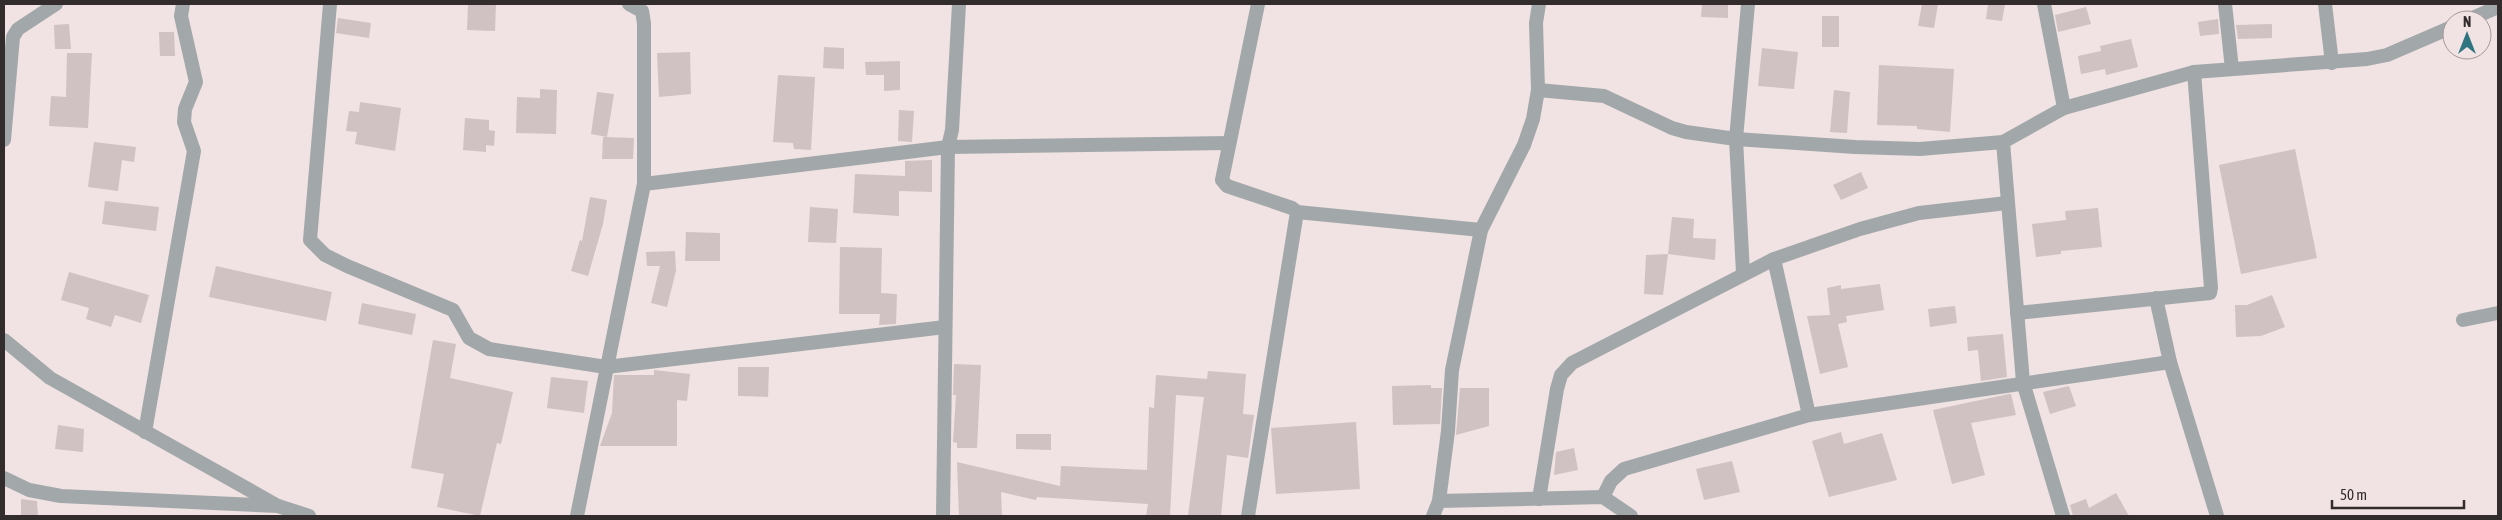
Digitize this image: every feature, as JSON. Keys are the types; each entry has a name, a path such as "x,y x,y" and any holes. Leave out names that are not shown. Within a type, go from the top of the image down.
{"street":[{"path":"4,140 13,37 18,29 56,4"},
{"path":"145,432 194,152 184,122 185,109 196,82 181,16 183,4"},
{"path":"330,4 310,240 325,255 347,266 453,310 469,338 490,349 606,367 945,327"},
{"path":"577,516 644,184 644,23 642,10 629,4"},
{"path":"943,516 948,147 952,130 960,4"},
{"path":"1258,4 1230,143 1221,174 1222,180 1227,186 1292,208 1297,212 1481,230"},
{"path":"1433,516 1438,501 1448,432 1452,370 1481,230 1524,145 1533,119 1538,90 1536,23 1539,4"},
{"path":"1742,273 1736,139 1748,4"},
{"path":"2044,4 2064,108"},
{"path":"2224,4 2232,69"},
{"path":"2325,4 2332,63"},
{"path":"1538,90 1604,96 1672,128 1736,139 1855,147 1920,149 2002,142 2064,108 2194,72 2332,63 2387,56 2442,31"},
{"path":"2017,313 2210,293 2194,72"},
{"path":"2002,142 2023,382 2063,516"},
{"path":"644,184 948,147 1230,143"},
{"path":"1539,499 1561,375 1572,363 1774,258 1860,229 1919,213 2007,203"},
{"path":"1248,516 1297,212"},
{"path":"1774,258 1809,415"},
{"path":"2156,298 2170,362 2217,516"},
{"path":"2463,320 2498,313"},
{"path":"4,340 50,378 278,506 309,516"},
{"path":"1603,497 1611,481 1624,469 1809,415 2023,382 2170,362"},
{"path":"4,478 29,490 61,496 278,506"},
{"path":"1438,501 1603,497 1631,516"}],"building":[{"path":"468,4 496,4 495,31 467,30"},
{"path":"1702,4 1728,4 1728,18 1701,17"},
{"path":"1922,4 1938,4 1934,28 1918,26"},
{"path":"1988,4 2005,4 2002,21 1986,19"},
{"path":"2086,7 2091,24 2058,32 2055,15"},
{"path":"1822,16 1839,16 1839,47 1822,47"},
{"path":"338,18 371,23 369,38 336,33"},
{"path":"2218,19 2219,34 2200,36 2198,22"},
{"path":"69,24 71,49 55,49 54,25"},
{"path":"2272,24 2272,38 2238,39 2236,25"},
{"path":"159,32 174,32 175,56 160,56"},
{"path":"2131,39 2138,67 2106,75 2105,69 2081,74 2078,56 2101,51 2100,46"},
{"path":"824,47 844,48 844,69 823,68"},
{"path":"1762,48 1798,52 1794,89 1758,86"},
{"path":"690,52 691,94 659,97 657,53"},
{"path":"67,53 92,53 88,128 49,126 51,96 66,97"},
{"path":"900,61 900,90 884,91 884,75 866,75 865,62"},
{"path":"1879,65 1954,69 1950,132 1917,129 1917,126 1877,125"},
{"path":"778,75 815,77 811,150 794,149 793,143 773,142"},
{"path":"540,89 557,90 556,134 516,133 517,97 540,98"},
{"path":"1834,90 1850,92 1847,133 1830,132"},
{"path":"597,92 614,94 607,137 591,134"},
{"path":"360,102 401,108 395,151 355,144 357,132 346,131 349,111 359,112"},
{"path":"899,110 914,111 912,142 898,141"},
{"path":"465,118 489,120 489,130 495,131 494,146 486,145 486,152 463,150"},
{"path":"603,137 634,138 633,159 602,159"},
{"path":"94,142 136,147 134,162 122,160 118,191 88,187"},
{"path":"2295,149 2317,258 2241,274 2219,165"},
{"path":"932,160 932,192 899,191 899,216 853,213 855,174 905,176 905,161"},
{"path":"1861,172 1868,188 1841,200 1833,185"},
{"path":"590,197 607,200 603,224 588,276 571,271 580,240 582,241"},
{"path":"105,201 159,207 156,231 102,224"},
{"path":"810,207 838,209 836,243 808,242"},
{"path":"2098,208 2102,247 2061,251 2061,254 2036,257 2032,224 2066,220 2065,211"},
{"path":"1672,217 1694,219 1693,238 1716,239 1715,260 1668,254"},
{"path":"686,232 720,233 720,261 685,261"},
{"path":"840,247 882,248 881,293 897,294 896,324 879,325 880,314 839,314"},
{"path":"675,251 676,271 667,307 651,303 660,266 647,266 646,252"},
{"path":"1668,254 1663,295 1644,294 1646,255"},
{"path":"216,266 332,292 326,321 209,297"},
{"path":"69,272 149,295 141,323 115,315 111,327 86,319 89,308 61,300"},
{"path":"1880,284 1884,310 1846,316 1847,322 1838,324 1848,367 1820,374 1807,316 1830,315 1827,288 1841,285 1841,289"},
{"path":"2272,295 2285,327 2261,336 2236,337 2235,305 2247,305"},
{"path":"362,303 416,314 412,335 358,324"},
{"path":"1955,306 1957,323 1930,327 1928,309"},
{"path":"2003,334 2007,377 1981,381 1978,350 1968,351 1967,337"},
{"path":"433,340 456,344 450,378 513,392 501,444 497,443 480,516 437,507 444,474 411,468"},
{"path":"954,364 981,365 977,448 957,448 957,443 953,442 956,395 953,395"},
{"path":"738,367 769,367 768,397 738,396"},
{"path":"654,370 690,374 687,401 677,400 677,446 600,446 612,413 614,375 654,375"},
{"path":"1208,371 1246,374 1243,414 1254,415 1248,458 1227,455 1221,516 1188,516 1204,397 1176,395 1170,516 1146,516 1148,504 1037,497 1036,500 1001,492 1002,516 959,516 957,462 1060,486 1061,466 1147,470 1149,407 1154,408 1156,375 1207,379"},
{"path":"551,377 588,381 584,413 547,408"},
{"path":"1431,385 1431,388 1442,388 1440,424 1393,425 1392,386"},
{"path":"2069,386 2076,406 2050,414 2043,392"},
{"path":"1460,388 1489,388 1489,426 1456,435"},
{"path":"2011,394 2016,415 1971,423 1985,475 1952,484 1933,410"},
{"path":"1356,422 1360,489 1276,494 1271,428"},
{"path":"58,425 84,429 83,452 55,449"},
{"path":"1841,432 1844,444 1882,433 1897,480 1829,497 1812,441"},
{"path":"1016,434 1051,434 1051,450 1016,449"},
{"path":"1574,448 1578,470 1554,475 1556,452"},
{"path":"1732,461 1740,492 1704,500 1696,469"},
{"path":"2116,493 2129,516 2073,516 2070,505 2086,499 2089,508"},
{"path":"21,499 37,501 38,516 21,516"}]}
